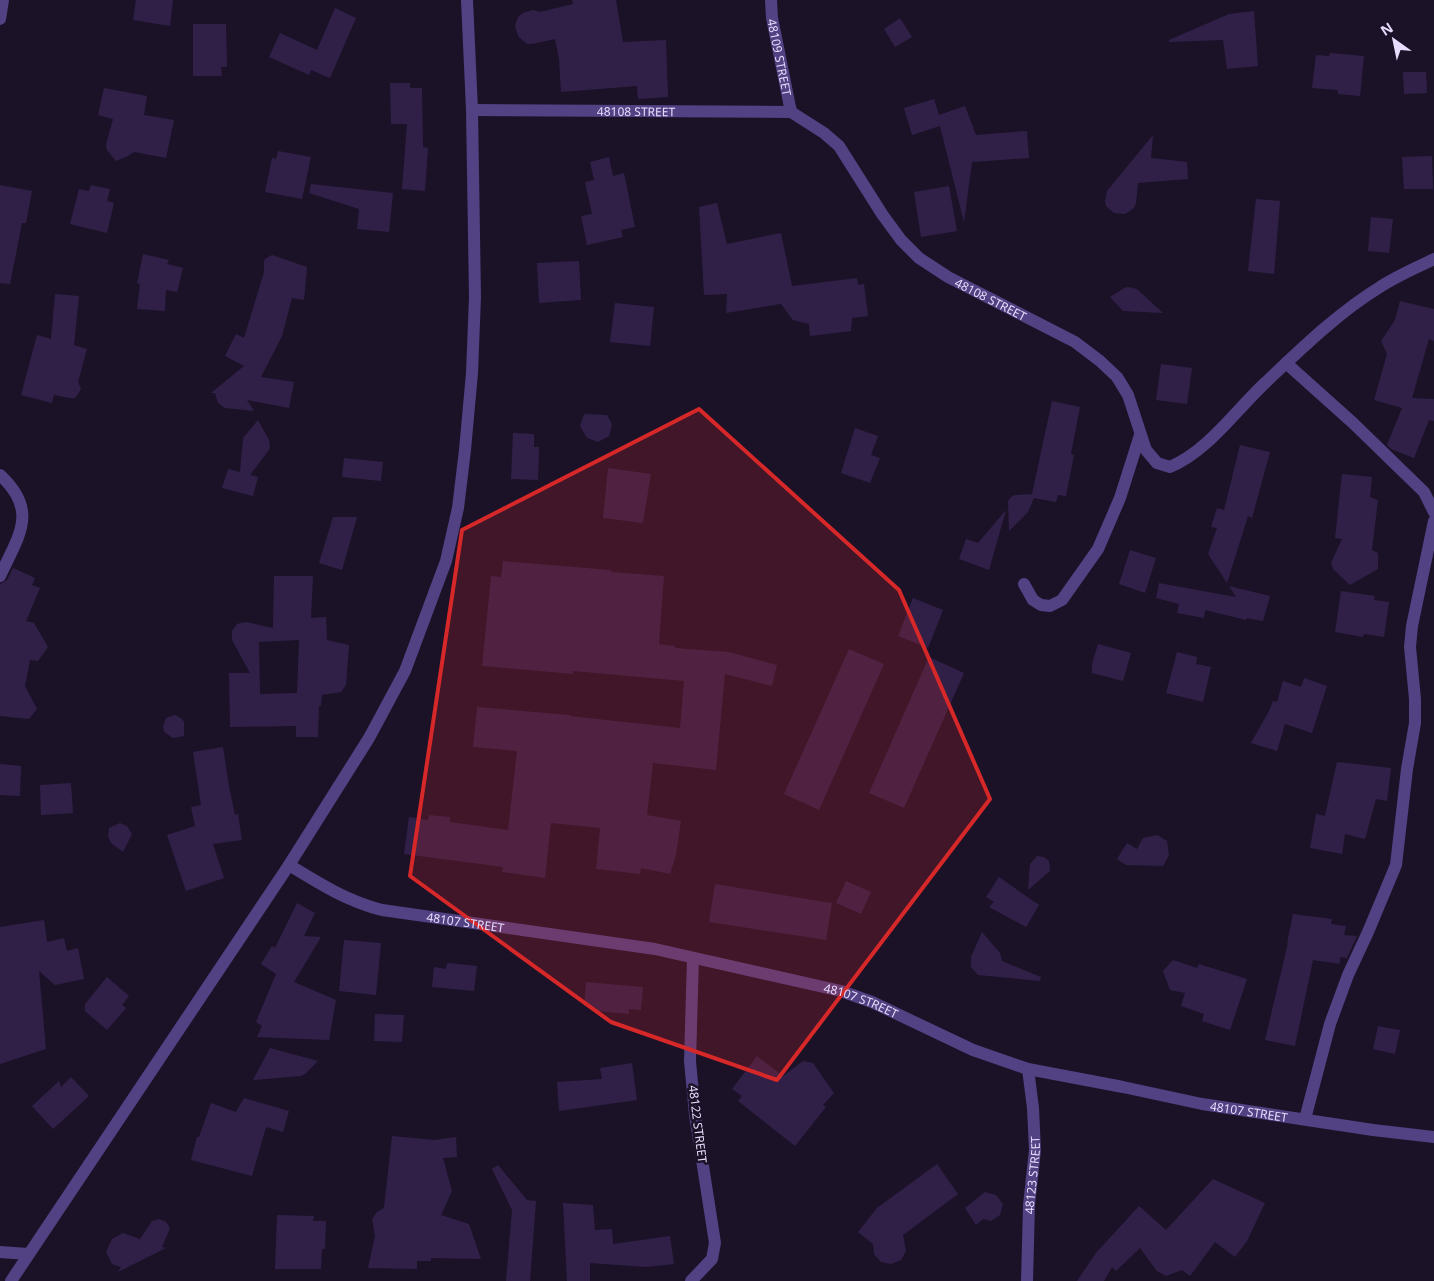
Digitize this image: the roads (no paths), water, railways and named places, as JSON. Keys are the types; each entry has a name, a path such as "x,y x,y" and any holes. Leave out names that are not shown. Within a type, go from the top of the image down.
{"street":[{"path":"0,19 3,0"},
{"path":"11,1281 289,865 369,738 405,671 446,561 458,508 465,450 472,373 475,297 472,110 467,0"},
{"name":"48109 STREET","path":"771,0 772,18 791,112"},
{"name":"48108 STREET","path":"472,110 791,112 824,133 839,146 882,214 901,240 919,258 948,277 1075,342 1100,361 1117,377 1128,395 1146,450 1157,463 1170,467 1185,460 1199,450 1256,391 1352,307 1380,287 1434,259"},
{"path":"1286,363 1424,492 1434,512"},
{"path":"1024,584 1033,600 1041,605 1050,606 1062,600 1067,594 1098,549 1120,498 1140,435"},
{"path":"0,474 10,484 20,500 24,511 16,543 0,576"},
{"path":"1304,1120 1330,1024 1348,975 1396,865 1407,769 1415,723 1415,699 1410,646 1412,626 1434,521"},
{"name":"48107 STREET","path":"289,865 338,894 360,904 382,910 655,949 841,991 872,1002 973,1050 1028,1069 1202,1104 1434,1137"},
{"name":"48122 STREET","path":"691,1281 712,1259 715,1243 695,1115 690,1061 693,958"},
{"name":"48123 STREET","path":"1027,1281 1029,1205 1035,1150 1033,1108 1028,1069"},
{"path":"0,1252 28,1254"}]}
